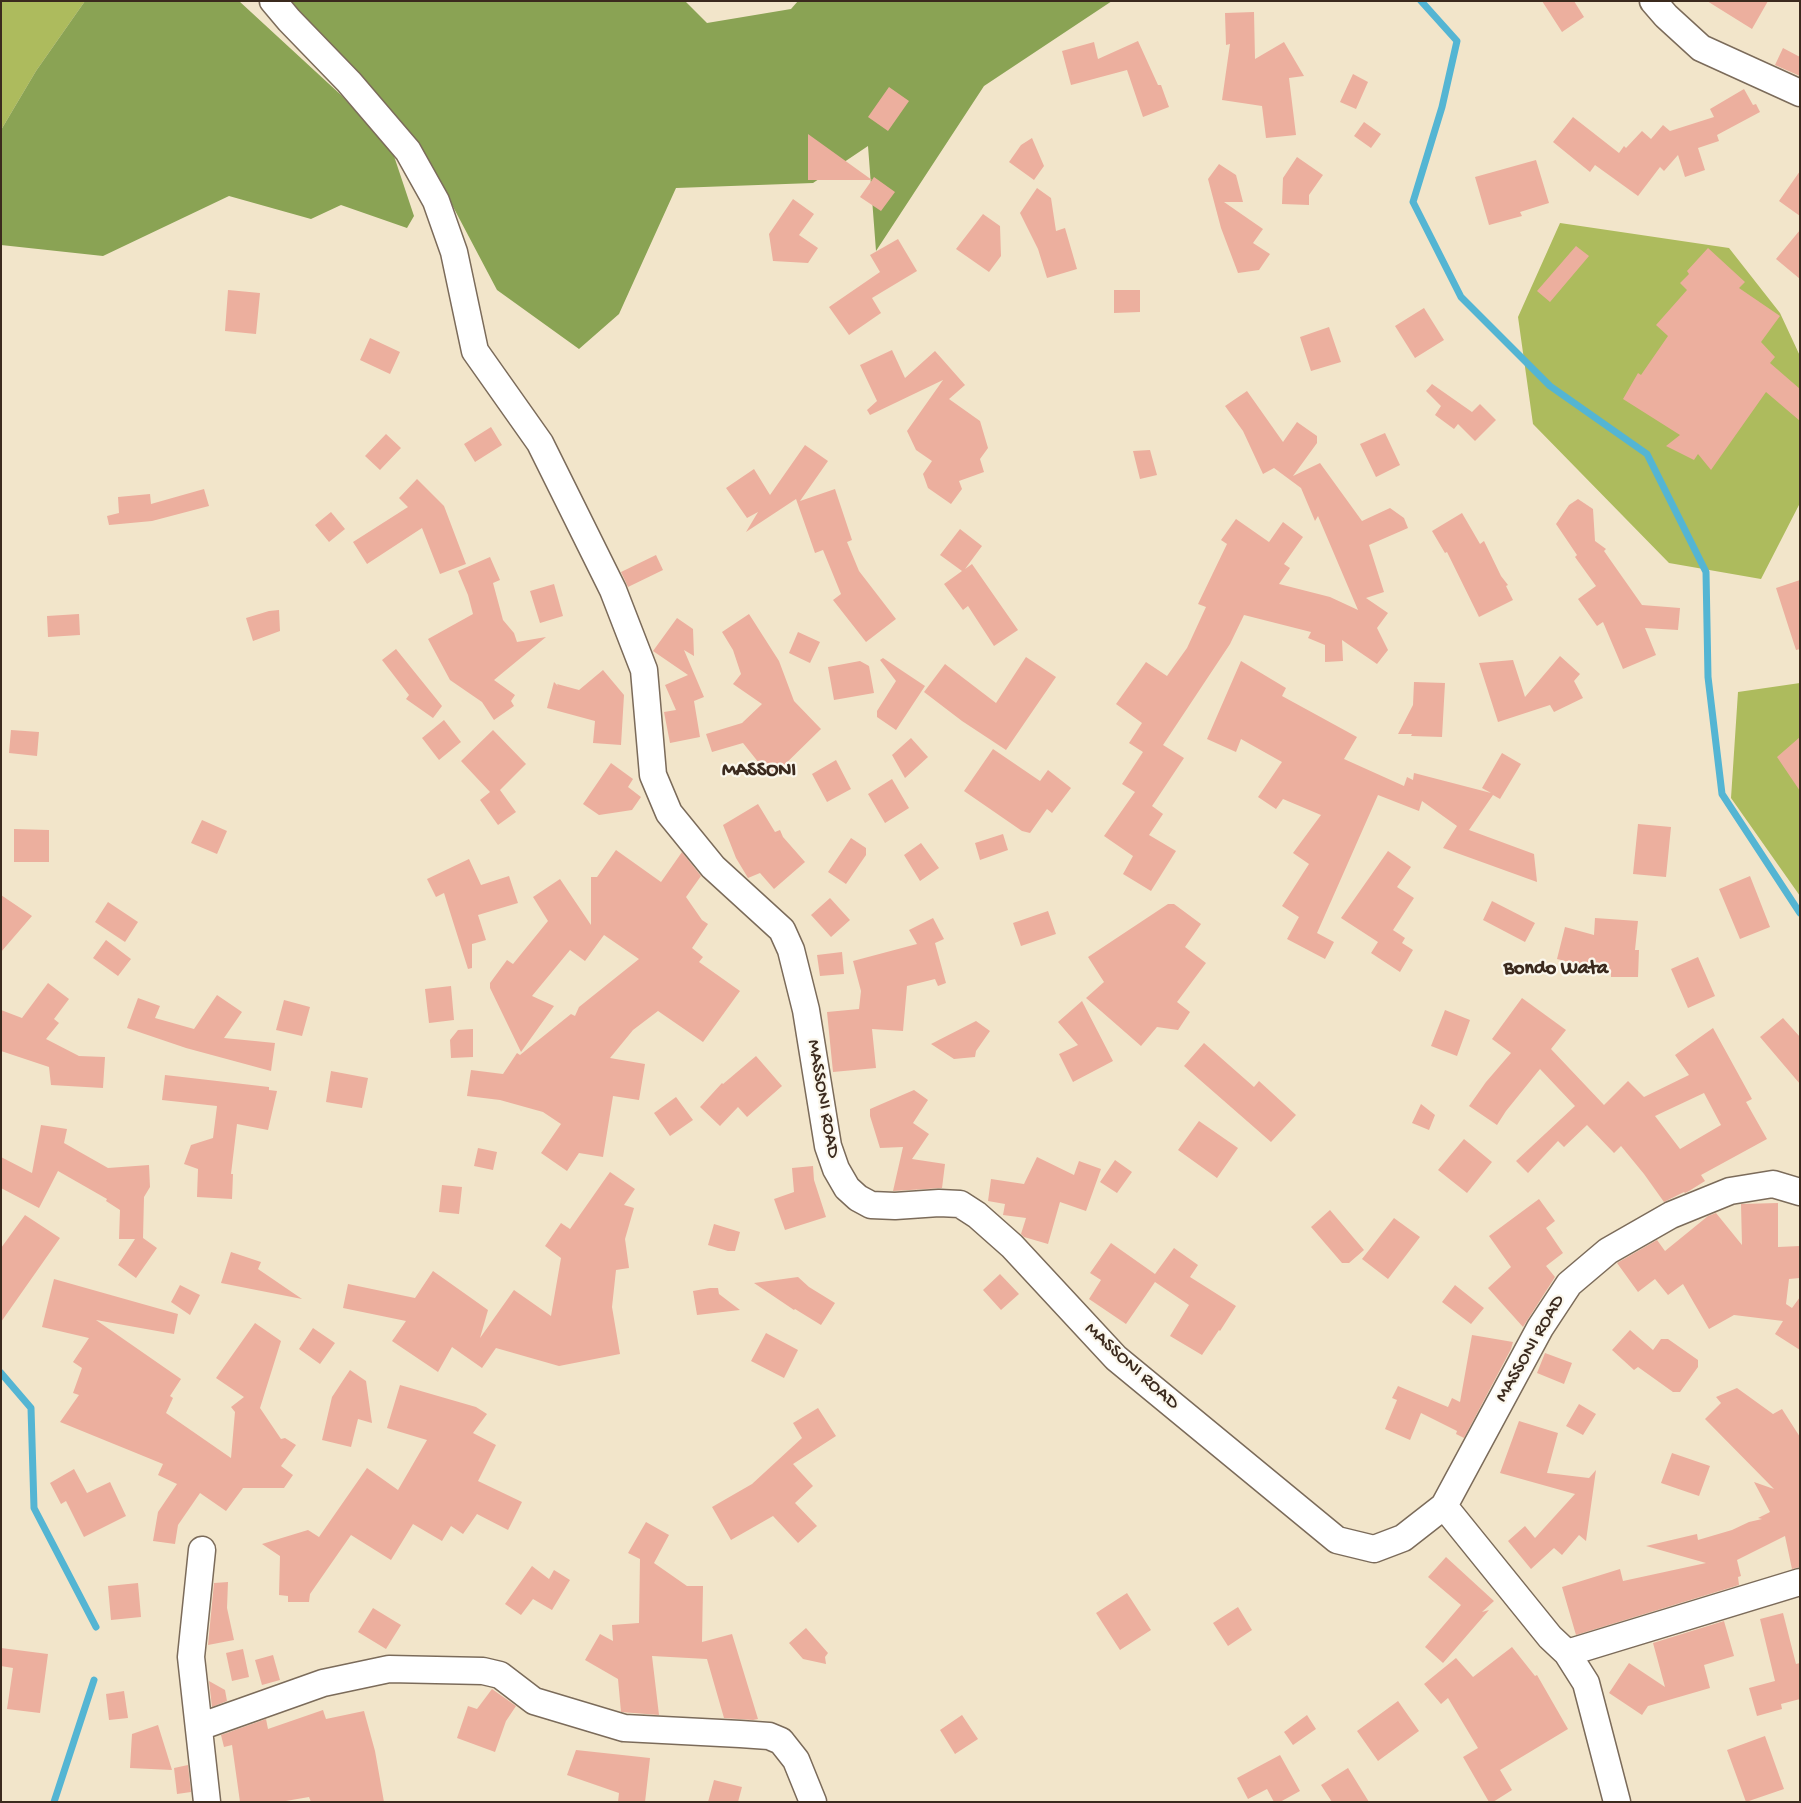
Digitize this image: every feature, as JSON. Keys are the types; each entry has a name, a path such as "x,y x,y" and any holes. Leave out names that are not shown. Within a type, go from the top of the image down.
{"street":[{"name":"MASSONI ROAD","path":"273,1 349,82 408,151 436,201 454,252 475,351 540,443 614,590 644,670 653,775 669,813 713,867 782,930 791,950 806,1010 828,1146 836,1170 847,1188 858,1198 871,1205 960,1204 977,1215 1012,1246 1116,1358 1338,1540 1374,1549 1403,1538 1444,1506 1540,1328 1569,1284 1608,1251 1671,1215 1730,1191 1773,1184 1800,1192"},
{"path":"1653,1 1666,16 1701,48 1800,93"},
{"path":"1444,1506 1544,1631 1567,1653 1586,1683 1617,1802"},
{"path":"202,1550 191,1657 207,1802"},
{"path":"1567,1653 1800,1582"},
{"path":"199,1727 323,1683 389,1669 484,1670 500,1675 534,1701 624,1728 769,1736 782,1741 796,1760 812,1802"}],"green space":[{"path":"1,1 85,1 36,71 1,130"},
{"path":"85,1 239,1 341,95 392,150 414,216 407,228 341,205 311,219 229,196 103,256 1,245 1,130 36,71"},
{"path":"270,1 685,1 707,23 791,9 798,1 1112,1 984,86 876,251 868,146 813,183 676,188 619,314 579,349 497,290 421,146 361,79"},
{"path":"1560,223 1729,248 1780,313 1800,356 1800,503 1761,579 1669,563 1533,424 1518,317"},
{"path":"1800,683 1800,896 1731,798 1738,692"}],"building":[{"path":"1542,1 1574,1 1584,17 1562,32"},
{"path":"1707,1 1768,1 1752,29"},
{"path":"1254,12 1255,59 1284,42 1304,76 1289,78 1296,135 1266,138 1262,106 1222,100 1230,44 1226,45 1225,13"},
{"path":"1138,41 1158,85 1161,85 1169,107 1143,117 1127,70 1071,85 1062,51 1094,42 1098,59"},
{"path":"1783,48 1800,57 1800,76 1775,65"},
{"path":"1353,74 1368,82 1356,109 1340,102"},
{"path":"889,87 909,101 888,131 868,117"},
{"path":"1744,89 1753,105 1756,104 1760,112 1717,135 1719,141 1698,148 1705,170 1685,177 1678,155 1664,171 1660,167 1638,196 1595,165 1590,172 1553,142 1573,117 1619,153 1624,146 1626,148 1642,131 1651,139 1663,125 1670,131 1714,117 1710,109"},
{"path":"1364,122 1381,134 1371,148 1354,136"},
{"path":"808,134 872,180 808,180"},
{"path":"1032,138 1044,166 1034,180 1009,162 1021,145"},
{"path":"1297,157 1323,175 1309,195 1309,205 1282,204 1283,178"},
{"path":"1536,160 1549,203 1520,212 1522,216 1489,225 1475,177"},
{"path":"1219,164 1236,175 1243,202 1224,202 1263,229 1253,243 1270,254 1259,270 1238,273 1221,228 1208,179"},
{"path":"1800,171 1800,216 1779,201"},
{"path":"874,177 895,192 881,211 860,197"},
{"path":"1037,188 1051,198 1056,231 1065,228 1077,269 1047,278 1038,249 1020,213"},
{"path":"793,199 814,214 799,235 818,248 808,263 773,261 769,234"},
{"path":"983,214 1000,226 1001,256 989,272 956,249"},
{"path":"1800,230 1800,279 1776,259"},
{"path":"898,239 917,271 872,298 881,313 849,335 829,307 880,272 870,255"},
{"path":"1576,246 1589,256 1550,302 1537,291"},
{"path":"1708,248 1745,282 1739,288 1780,316 1761,342 1775,357 1770,363 1800,389 1800,421 1766,392 1711,470 1698,454 1694,460 1666,446 1680,435 1623,399 1638,373 1641,375 1668,336 1656,325 1687,290 1680,283 1689,274 1687,271"},
{"path":"228,290 260,293 256,334 225,331"},
{"path":"1114,290 1140,290 1140,312 1114,313"},
{"path":"1424,308 1444,340 1415,358 1395,326"},
{"path":"1329,327 1341,362 1311,371 1300,337"},
{"path":"370,338 400,352 390,374 360,360"},
{"path":"892,350 905,378 935,351 965,385 949,399 980,421 988,448 980,459 984,472 959,481 962,489 951,504 928,488 923,474 932,461 916,450 907,431 943,380 870,415 867,410 877,401 860,365"},
{"path":"1432,384 1472,412 1480,404 1496,420 1475,441 1458,424 1454,429 1435,415 1441,406 1426,391"},
{"path":"1247,391 1283,442 1297,422 1317,436 1317,443 1293,476 1320,463 1362,521 1390,508 1404,518 1408,528 1369,545 1384,592 1366,598 1388,613 1377,628 1388,650 1377,664 1342,640 1343,661 1325,662 1325,645 1308,638 1311,632 1244,615 1230,644 1163,745 1184,758 1152,806 1163,814 1149,835 1176,851 1151,891 1123,874 1133,856 1104,836 1135,792 1122,784 1143,752 1129,743 1142,723 1116,704 1146,662 1167,676 1187,648 1206,607 1198,604 1227,544 1221,540 1236,519 1269,542 1283,522 1303,537 1284,564 1290,568 1279,584 1330,597 1358,610 1318,516 1315,521 1301,488 1274,468 1263,474 1243,431 1225,406"},
{"path":"491,427 502,445 475,462 464,444"},
{"path":"1385,433 1400,465 1376,477 1360,444"},
{"path":"386,434 401,448 380,470 365,456"},
{"path":"805,445 828,461 800,501 835,489 852,540 847,542 859,571 896,619 866,642 833,600 841,594 823,550 815,553 796,499 746,532 758,512 747,518 726,488 754,469 770,495"},
{"path":"1150,450 1157,475 1140,479 1133,451"},
{"path":"417,479 444,506 466,564 440,574 422,528 367,564 353,542 408,507 399,498"},
{"path":"204,489 209,506 152,521 109,525 107,516 119,513 118,497 150,494 151,504"},
{"path":"1578,499 1593,509 1595,541 1606,549 1604,551 1642,605 1680,608 1678,630 1645,628 1656,655 1623,669 1603,622 1597,626 1578,599 1596,586 1575,557 1577,555 1556,524 1569,505"},
{"path":"331,512 345,529 329,542 315,525"},
{"path":"1462,513 1480,544 1484,541 1501,576 1508,585 1506,586 1513,600 1479,617 1447,552 1445,553 1432,531"},
{"path":"960,529 982,546 965,569 972,564 1018,630 994,646 968,606 963,610 944,584 962,571 940,555"},
{"path":"656,555 663,570 628,587 621,572"},
{"path":"490,557 500,580 493,583 503,620 514,633 517,642 546,637 494,680 515,695 511,701 514,706 494,720 482,702 450,680 428,639 473,614 468,595 458,571"},
{"path":"1800,580 1800,649 1796,650 1776,588"},
{"path":"554,584 563,616 540,623 530,591"},
{"path":"279,610 280,631 253,641 246,618"},
{"path":"79,614 80,635 48,637 47,616"},
{"path":"749,614 779,661 794,701 821,729 771,778 743,743 712,752 706,734 742,723 762,704 733,684 741,674 733,650 722,632"},
{"path":"677,618 693,629 694,656 684,650 704,697 694,701 700,737 670,743 664,712 676,710 665,685 688,675 653,651"},
{"path":"798,632 820,642 810,663 789,653"},
{"path":"396,649 442,706 433,718 406,699 409,695 382,660"},
{"path":"1560,656 1580,674 1574,681 1583,698 1554,712 1550,705 1498,722 1479,663 1513,660 1525,697"},
{"path":"1026,657 1056,677 1006,750 962,721 924,692 945,664 996,703"},
{"path":"883,658 925,686 896,730 877,717 877,711 896,681 880,660"},
{"path":"860,661 869,666 874,693 834,700 828,667"},
{"path":"1241,661 1286,688 1282,696 1357,737 1344,759 1404,786 1407,777 1413,780 1414,773 1491,793 1482,788 1502,753 1521,764 1500,799 1493,795 1469,830 1534,854 1537,882 1443,848 1457,826 1422,801 1419,811 1378,795 1317,933 1334,942 1325,959 1287,939 1299,917 1282,906 1309,864 1293,853 1321,815 1283,799 1276,809 1258,797 1282,762 1241,739 1236,752 1207,739"},
{"path":"603,670 624,695 621,745 593,743 595,721 547,708 554,682 558,686 557,684 579,690"},
{"path":"1414,682 1445,683 1442,737 1398,734 1413,705"},
{"path":"444,720 461,742 439,760 422,738"},
{"path":"11,730 39,732 37,756 9,753"},
{"path":"493,730 526,764 500,790 516,812 498,825 480,800 490,792 461,761"},
{"path":"1800,737 1800,791 1777,757"},
{"path":"911,738 928,757 905,778 892,755"},
{"path":"993,749 1040,781 1048,770 1071,788 1052,813 1047,809 1030,833 1022,831 964,791"},
{"path":"836,760 851,789 827,802 812,774"},
{"path":"611,763 633,779 628,787 641,797 632,810 599,815 583,804"},
{"path":"892,779 909,808 885,823 868,794"},
{"path":"758,804 775,832 780,830 783,837 805,862 774,889 760,873 748,878 736,858 723,825"},
{"path":"202,820 227,831 217,854 191,843"},
{"path":"1638,824 1671,827 1666,877 1633,874"},
{"path":"14,829 49,830 49,862 14,862"},
{"path":"1003,834 1008,850 980,860 975,843"},
{"path":"851,838 866,848 866,855 846,884 828,872"},
{"path":"921,843 939,868 920,881 904,855"},
{"path":"616,850 661,882 682,852 701,876 686,897 702,920 708,924 692,948 703,957 699,962 740,991 703,1042 658,1011 633,1030 610,1058 645,1064 639,1100 613,1096 603,1157 579,1153 567,1171 541,1153 561,1124 543,1112 500,1100 467,1096 471,1070 503,1074 517,1053 520,1055 571,1014 575,1016 579,1007 639,959 604,935 585,961 570,950 532,996 554,1006 521,1052 490,988 490,983 507,960 513,964 548,921 533,897 560,879 591,925 591,877 597,877"},
{"path":"1388,851 1411,867 1397,887 1414,898 1393,930 1405,938 1402,943 1413,950 1400,972 1371,953 1378,942 1341,918"},
{"path":"469,859 481,885 509,876 518,903 478,915 486,940 472,944 472,968 468,969 444,893 436,897 427,879"},
{"path":"1750,876 1770,927 1740,939 1719,889"},
{"path":"1,895 32,916 1,952"},
{"path":"830,898 850,920 831,937 811,915"},
{"path":"1492,901 1535,923 1525,942 1483,920"},
{"path":"108,902 138,922 125,942 95,922"},
{"path":"1168,904 1174,904 1201,924 1185,947 1206,963 1177,1002 1190,1012 1178,1030 1157,1027 1141,1046 1086,998 1104,982 1088,957"},
{"path":"1048,911 1056,934 1021,946 1013,923"},
{"path":"933,918 944,939 935,943 946,983 938,986 935,979 907,986 903,1031 872,1029 876,1068 833,1072 827,1012 859,1009 861,991 853,961 917,944 909,930"},
{"path":"1595,918 1638,921 1635,950 1639,950 1638,977 1611,977 1611,972 1557,959 1565,927 1594,935"},
{"path":"106,940 131,959 118,976 93,958"},
{"path":"842,952 844,974 820,976 817,955"},
{"path":"1698,957 1715,996 1688,1008 1671,969"},
{"path":"48,983 69,999 54,1019 59,1023 46,1039 79,1056 105,1057 103,1088 51,1085 49,1067 1,1051 1,1010 22,1018"},
{"path":"451,986 454,1020 429,1023 425,989"},
{"path":"217,995 242,1012 224,1038 275,1043 271,1071 186,1048 127,1028 138,998 160,1006 155,1018 194,1029"},
{"path":"1522,998 1566,1030 1551,1049 1604,1105 1628,1081 1644,1097 1689,1075 1675,1055 1713,1028 1752,1099 1746,1102 1767,1139 1701,1175 1705,1181 1689,1191 1664,1202 1621,1146 1614,1153 1587,1125 1564,1147 1558,1141 1528,1173 1516,1161 1575,1106 1540,1069 1497,1125 1469,1106 1486,1082 1511,1053 1492,1039","holes":["1704,1093 1721,1125 1680,1149 1655,1116"]},
{"path":"284,1000 310,1007 302,1036 276,1030"},
{"path":"1082,1001 1113,1061 1073,1082 1059,1054 1078,1045 1058,1022"},
{"path":"1445,1010 1470,1020 1457,1056 1431,1046"},
{"path":"1783,1018 1800,1037 1800,1084 1760,1037"},
{"path":"976,1021 990,1031 976,1051 975,1057 954,1059 931,1044"},
{"path":"473,1029 473,1057 451,1058 450,1040 458,1030"},
{"path":"1204,1043 1254,1087 1259,1081 1296,1115 1271,1142 1184,1066"},
{"path":"756,1056 782,1086 747,1117 738,1107 720,1126 700,1107 722,1083"},
{"path":"331,1071 368,1078 362,1108 326,1102"},
{"path":"165,1075 269,1087 269,1090 277,1091 268,1130 237,1124 231,1174 233,1174 232,1199 197,1197 198,1169 184,1164 191,1145 213,1138 217,1106 162,1100"},
{"path":"914,1090 928,1100 913,1123 929,1134 912,1159 945,1164 942,1188 893,1191 903,1147 880,1148 870,1116 870,1109"},
{"path":"676,1097 693,1120 670,1136 654,1113"},
{"path":"1421,1104 1435,1115 1429,1130 1412,1123"},
{"path":"1199,1121 1238,1148 1217,1178 1178,1150"},
{"path":"41,1125 67,1129 64,1143 108,1168 149,1165 150,1187 144,1197 143,1238 157,1248 136,1278 118,1265 135,1239 119,1239 120,1210 106,1201 107,1199 58,1171 39,1208 1,1188 1,1157 32,1173"},
{"path":"1464,1139 1492,1162 1467,1193 1438,1170"},
{"path":"478,1148 497,1152 493,1170 474,1166"},
{"path":"1037,1157 1074,1175 1079,1161 1101,1169 1086,1211 1060,1202 1048,1244 1024,1237 1021,1234 1026,1218 1003,1215 1005,1204 988,1201 991,1179 1024,1184"},
{"path":"1115,1160 1132,1172 1117,1193 1100,1182"},
{"path":"813,1166 814,1180 826,1217 785,1230 774,1199 794,1192 792,1168"},
{"path":"610,1172 635,1189 624,1205 634,1208 625,1239 629,1268 616,1270 612,1307 620,1354 559,1366 496,1348 482,1368 452,1347 438,1372 392,1341 406,1321 343,1308 348,1284 415,1298 433,1271 488,1310 480,1338 514,1290 551,1316 561,1258 545,1246 561,1223 570,1229"},
{"path":"442,1185 462,1187 459,1214 439,1212"},
{"path":"1539,1199 1555,1221 1546,1228 1563,1253 1546,1266 1555,1277 1523,1327 1488,1288 1511,1267 1489,1236"},
{"path":"1778,1203 1778,1247 1800,1246 1800,1278 1789,1279 1786,1304 1792,1308 1800,1297 1800,1350 1775,1334 1783,1321 1734,1315 1709,1329 1683,1284 1668,1295 1655,1279 1638,1292 1617,1263 1657,1240 1665,1251 1708,1216 1716,1213 1742,1245 1741,1204"},
{"path":"1330,1210 1364,1250 1349,1263 1342,1263 1311,1227"},
{"path":"25,1215 60,1238 1,1322 1,1248"},
{"path":"1394,1218 1420,1237 1388,1279 1362,1259"},
{"path":"714,1224 740,1232 735,1251 728,1251 708,1245"},
{"path":"1111,1243 1155,1274 1174,1248 1198,1265 1190,1277 1236,1306 1202,1355 1170,1336 1189,1305 1155,1282 1126,1324 1089,1299 1101,1280 1090,1273"},
{"path":"231,1252 261,1262 258,1269 302,1299 221,1283"},
{"path":"1000,1274 1019,1294 1001,1310 983,1290"},
{"path":"798,1277 809,1287 835,1303 821,1325 794,1310 754,1283"},
{"path":"54,1279 178,1314 174,1334 96,1320 181,1379 170,1396 173,1398 166,1413 231,1458 235,1412 231,1407 244,1397 216,1378 255,1323 281,1341 260,1408 281,1439 285,1438 296,1445 281,1466 293,1475 284,1488 243,1488 226,1511 200,1493 178,1525 175,1544 153,1541 158,1512 177,1484 158,1475 163,1464 60,1422 79,1395 73,1393 82,1368 73,1362 89,1338 42,1327"},
{"path":"180,1285 200,1295 190,1315 171,1302"},
{"path":"1455,1285 1484,1308 1471,1324 1442,1302"},
{"path":"718,1288 719,1294 740,1310 697,1315 693,1291"},
{"path":"313,1328 335,1343 320,1364 299,1349"},
{"path":"1630,1330 1653,1350 1661,1339 1668,1339 1698,1360 1698,1367 1680,1392 1673,1392 1638,1367 1634,1370 1612,1350"},
{"path":"766,1333 798,1350 784,1378 751,1361"},
{"path":"1472,1335 1513,1342 1464,1438 1456,1434 1457,1431 1421,1413 1410,1440 1385,1429 1397,1400 1392,1398 1398,1386 1448,1407 1452,1398 1460,1402"},
{"path":"1545,1353 1572,1363 1564,1384 1537,1373"},
{"path":"350,1370 366,1381 372,1423 358,1419 351,1447 322,1440 332,1397"},
{"path":"400,1385 476,1407 487,1414 473,1433 496,1445 478,1481 522,1502 508,1530 477,1514 463,1534 451,1526 442,1541 413,1524 391,1560 351,1535 310,1594 309,1602 288,1602 288,1596 279,1595 280,1556 262,1544 308,1530 319,1537 367,1468 398,1490 427,1440 387,1428"},
{"path":"1737,1388 1773,1414 1782,1409 1800,1437 1800,1567 1792,1569 1785,1536 1737,1560 1741,1576 1738,1577 1739,1585 1576,1635 1562,1587 1620,1569 1623,1581 1706,1563 1646,1546 1697,1534 1698,1540 1762,1519 1758,1518 1770,1512 1754,1482 1774,1489 1705,1419 1721,1403 1716,1397"},
{"path":"1579,1404 1596,1414 1583,1435 1566,1426"},
{"path":"818,1408 836,1436 793,1464 813,1486 795,1503 817,1526 798,1543 773,1516 731,1540 712,1507 752,1484 802,1438 793,1423"},
{"path":"1519,1421 1558,1433 1547,1473 1589,1478 1596,1470 1586,1541 1579,1535 1562,1555 1554,1548 1531,1569 1508,1541 1525,1526 1535,1538 1575,1494 1500,1473"},
{"path":"1672,1453 1710,1466 1699,1496 1661,1483"},
{"path":"74,1469 87,1493 110,1482 126,1516 84,1537 66,1501 61,1504 50,1483"},
{"path":"646,1522 669,1535 654,1563 687,1586 703,1586 702,1642 732,1634 758,1719 724,1718 707,1659 652,1656 659,1715 621,1712 618,1679 585,1660 600,1634 613,1641 612,1625 639,1623 640,1559 628,1553"},
{"path":"1446,1557 1494,1601 1482,1612 1489,1610 1443,1663 1425,1647 1461,1605 1428,1577"},
{"path":"532,1566 549,1579 554,1570 570,1580 552,1610 533,1599 521,1615 505,1604"},
{"path":"228,1582 227,1608 234,1640 208,1645 214,1583"},
{"path":"138,1583 141,1617 111,1620 108,1586"},
{"path":"1127,1593 1151,1630 1120,1650 1096,1613"},
{"path":"1238,1607 1252,1630 1228,1646 1213,1623"},
{"path":"373,1608 401,1625 386,1649 358,1632"},
{"path":"1783,1613 1796,1664 1800,1663 1800,1699 1781,1704 1782,1709 1757,1716 1749,1688 1775,1681 1760,1619"},
{"path":"1724,1621 1734,1656 1704,1665 1710,1688 1648,1706 1642,1715 1609,1693 1629,1663 1665,1687 1653,1643"},
{"path":"806,1628 828,1653 825,1657 826,1664 803,1659 789,1643"},
{"path":"1512,1647 1535,1676 1537,1675 1568,1729 1500,1770 1512,1790 1493,1802 1489,1802 1463,1757 1478,1748 1448,1698 1441,1704 1424,1684 1456,1658 1473,1677"},
{"path":"1,1648 48,1654 40,1713 7,1709 13,1668 1,1666"},
{"path":"243,1649 249,1677 232,1681 226,1653"},
{"path":"273,1655 280,1680 262,1685 255,1660"},
{"path":"209,1681 225,1690 227,1701 212,1707"},
{"path":"492,1689 516,1706 506,1721 495,1752 457,1738 468,1706 477,1709"},
{"path":"124,1691 128,1718 109,1720 106,1694"},
{"path":"1398,1701 1419,1731 1378,1761 1357,1731"},
{"path":"323,1710 326,1719 364,1711 375,1751 384,1802 311,1802 309,1797 280,1802 240,1802 232,1745 224,1747 221,1735 266,1719 268,1729"},
{"path":"962,1715 978,1739 955,1754 940,1730"},
{"path":"1307,1715 1316,1729 1293,1745 1284,1732"},
{"path":"158,1725 172,1770 130,1768 132,1734"},
{"path":"1765,1736 1784,1789 1746,1802 1727,1750"},
{"path":"576,1750 650,1758 645,1802 618,1802 619,1793 567,1775"},
{"path":"1280,1755 1300,1791 1280,1802 1274,1802 1267,1789 1248,1799 1237,1778"},
{"path":"188,1765 191,1792 177,1794 174,1768"},
{"path":"1348,1768 1369,1802 1332,1802 1321,1785"},
{"path":"714,1780 742,1787 738,1802 708,1802"}],"waterway":[{"path":"1421,1 1457,41 1442,107 1413,202 1461,297 1550,386 1647,454 1706,572 1708,677 1722,794 1800,913"},
{"path":"1,1373 31,1408 34,1508 96,1627"},
{"path":"54,1802 94,1680"}],"district":[{"name":"MASSONI","path":"759,772"},
{"name":"Bondo Wata","path":"1556,970"}]}
